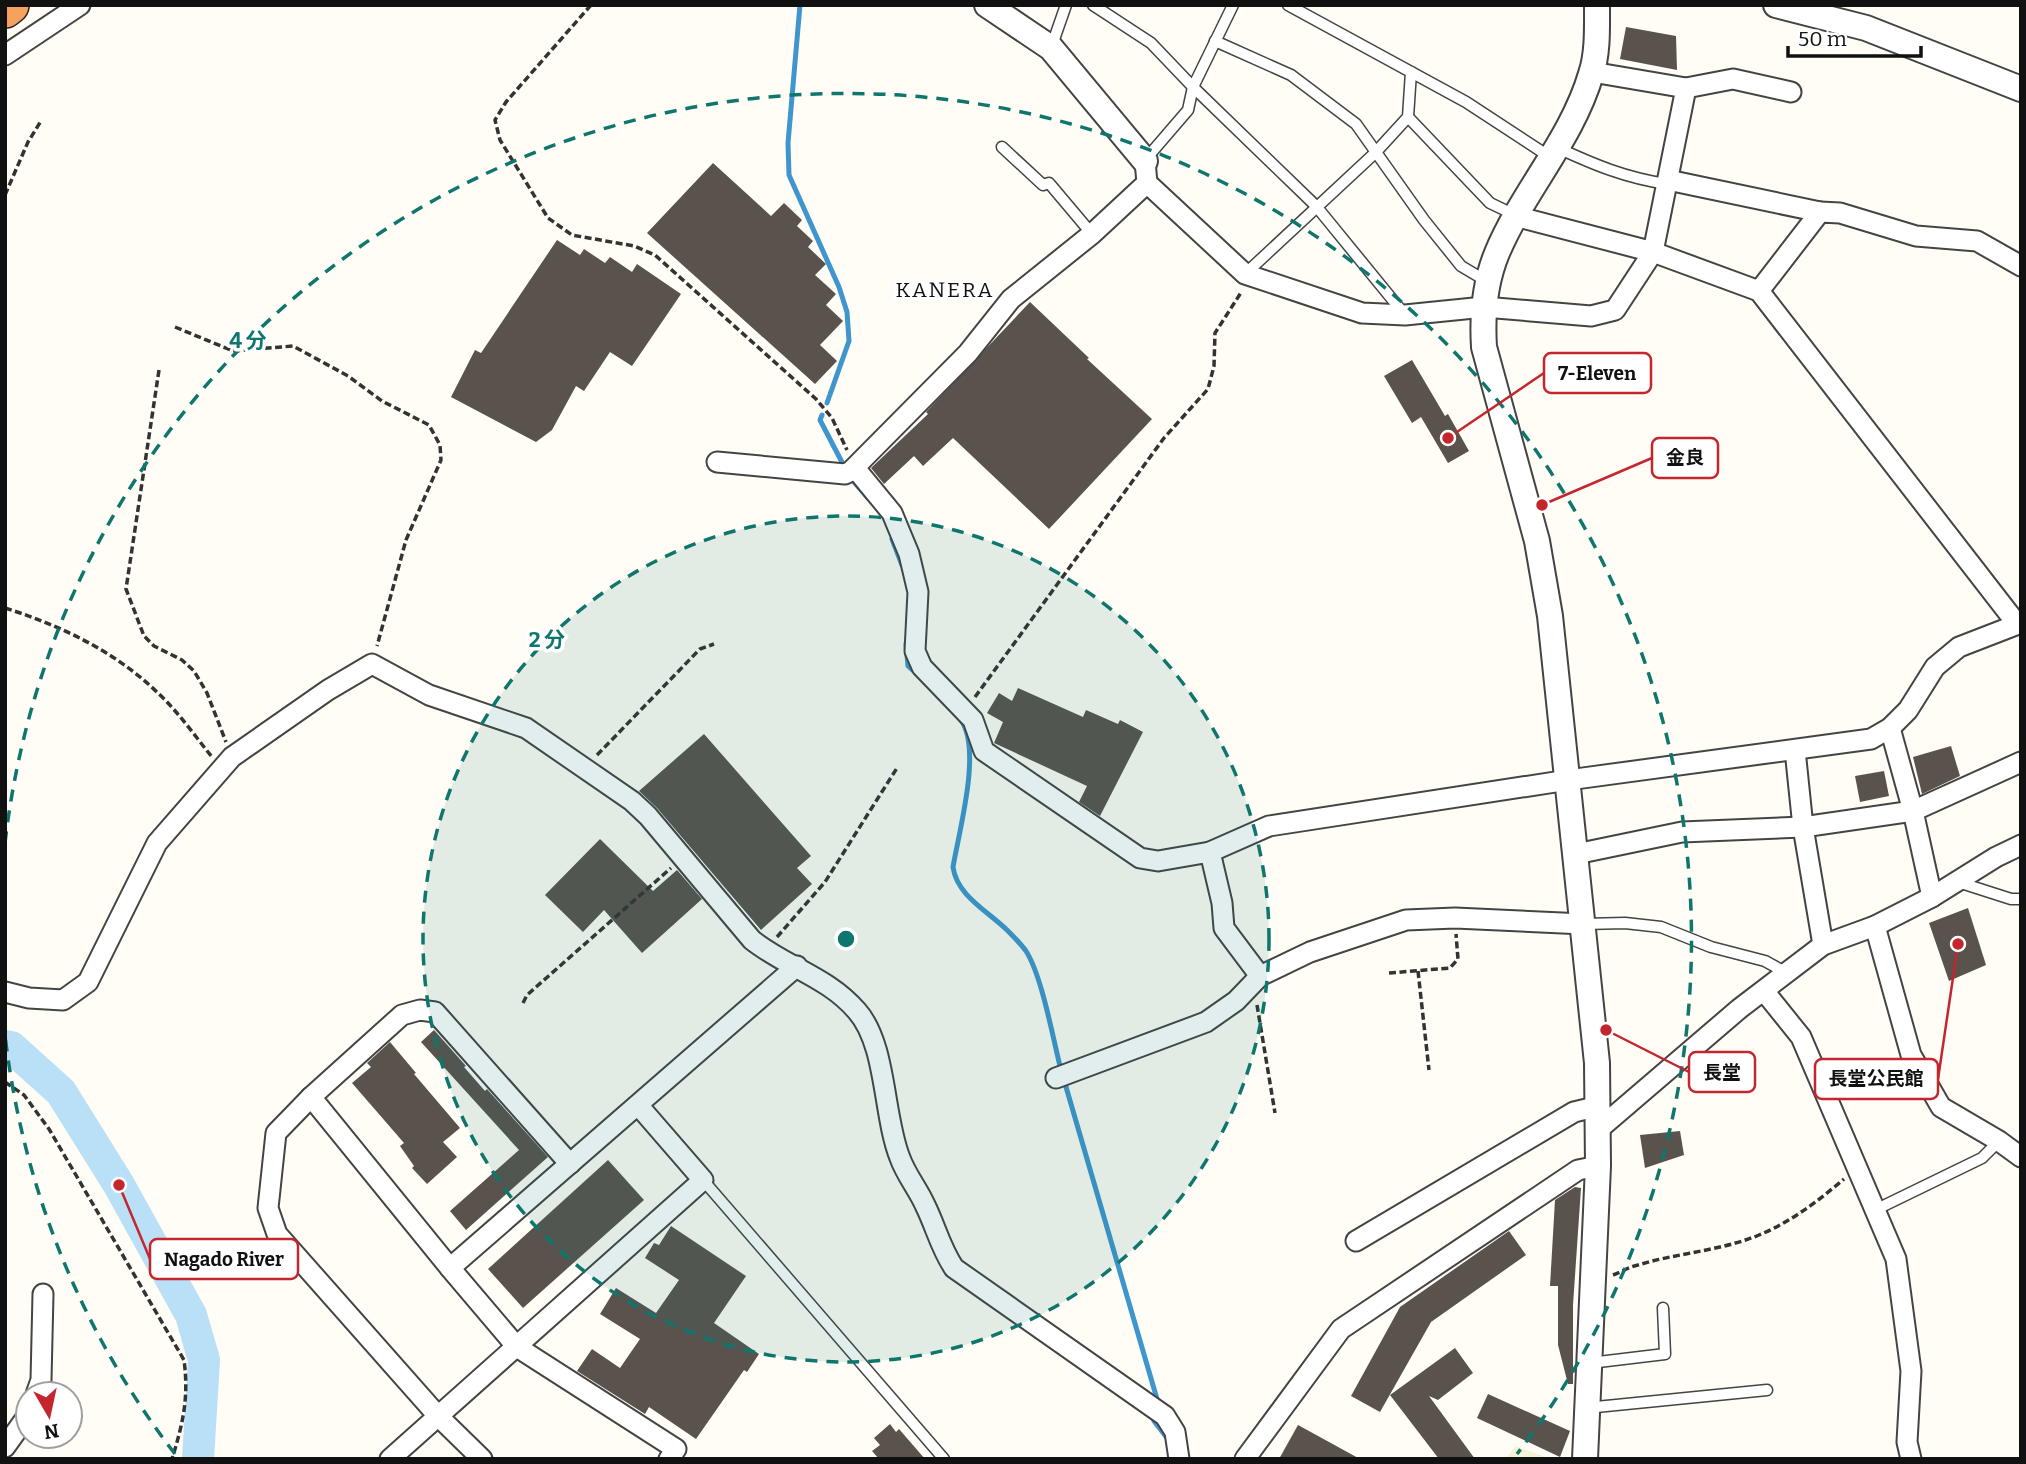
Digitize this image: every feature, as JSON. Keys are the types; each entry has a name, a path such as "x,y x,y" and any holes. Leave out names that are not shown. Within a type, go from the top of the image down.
{"highway":[{"path":"5,9 10,5"}],"street":[{"path":"5,55 79,5"},
{"path":"986,5 1051,48 1146,172 1248,275 1362,313 1405,315 1484,307 1591,316 1615,310 1653,252 1686,88"},
{"path":"1585,1459 1598,1166 1597,1063 1550,616 1537,541 1484,347 1484,307 1496,254 1581,103 1592,72 1597,5"},
{"path":"1776,5 1866,28 2021,89"},
{"path":"1592,72 1686,88 1733,79 1791,92"},
{"path":"850,471 968,353 1011,299 1092,234 1146,172"},
{"path":"1667,182 1820,212 1840,213 1916,236 1977,241 2021,266"},
{"path":"1759,291 1820,212"},
{"path":"717,462 850,471 892,513 909,554 918,592 915,651 922,667 973,720 984,751 1140,858 1158,861 1210,852 1269,826 1568,780 1871,739 1890,728 1908,710 1935,667 1959,647 2019,624 1759,291 1653,252 1515,216"},
{"path":"5,992 29,998 63,1000 88,982 157,844 227,763 328,690 372,664 429,695 526,728 632,801 648,816 752,940 766,951 835,989 859,1012 873,1039 899,1157 926,1207 941,1249 954,1268 1165,1416 1175,1432 1179,1459"},
{"path":"1890,728 1913,811 1932,897"},
{"path":"1795,750 1803,827 1823,945"},
{"path":"1576,854 1682,831 1803,827 1913,811 2021,762"},
{"path":"1356,1241 1574,1112 1599,1117 1823,945 1875,926 1932,897 1996,857 2021,845"},
{"path":"1210,852 1222,903 1224,928 1257,979"},
{"path":"1065,1075 1206,1022 1236,1001 1257,979 1310,952 1378,928 1406,920 1455,918 1584,924"},
{"path":"1875,926 1911,1055 1941,1107 2021,1157"},
{"path":"450,1268 797,966"},
{"path":"1764,991 1801,1037 1896,1259 1911,1371 1907,1442 1911,1459"},
{"path":"482,1459 438,1416 277,1234 268,1208 276,1133 311,1097 402,1015 421,1010 435,1012 569,1164"},
{"path":"311,1097 517,1346 676,1449 669,1459"},
{"path":"390,1459 703,1180 638,1105"},
{"path":"1245,1459 1341,1329 1578,1170 1598,1166"},
{"path":"41,1380 43,1294"}],"lane":[{"path":"1051,48 1066,5"},
{"path":"1093,5 1152,43 1193,87 1316,206 1405,315"},
{"path":"1146,172 1188,110 1193,87 1233,5"},
{"path":"1288,5 1553,152 1642,181 1667,182"},
{"path":"1215,41 1291,75 1356,124 1461,266 1488,282"},
{"path":"1248,275 1316,206 1375,153 1408,117 1411,72"},
{"path":"1408,117 1490,203 1515,216"},
{"path":"1002,147 1043,185 1049,183 1092,234"},
{"path":"1958,882 2011,899 2021,899"},
{"path":"1584,924 1625,923 1661,927 1711,947 1765,961 1785,972"},
{"path":"1875,1210 1982,1158 1998,1141"},
{"path":"703,1180 944,1459"},
{"path":"1588,1363 1665,1354 1663,1308"},
{"path":"1586,1408 1767,1390"}],"path":[{"path":"591,5 506,102 495,120 500,140 548,218 572,235 634,246 655,255 816,399 832,418 850,471"},
{"path":"5,195 28,142 41,121"},
{"path":"966,710 1164,438 1208,389 1214,366 1215,333 1248,275"},
{"path":"175,327 233,351 293,346 348,376 382,401 429,425 440,445 441,460 407,540 372,664"},
{"path":"159,370 126,589 144,636 154,646 182,660 194,671 207,694 227,763"},
{"path":"5,608 76,634 131,670 160,695 227,763"},
{"path":"584,768 700,649 714,644"},
{"path":"766,951 825,882 897,768"},
{"path":"523,1003 527,995 683,858"},
{"path":"1389,973 1450,968 1458,959 1455,918"},
{"path":"1418,971 1429,1070"},
{"path":"1257,979 1258,1021 1275,1113"},
{"path":"5,1082 24,1095 49,1129 184,1360 187,1386 184,1421 172,1459"},
{"path":"1592,1280 1614,1275 1635,1265 1758,1236 1815,1203 1856,1168"}],"shaded area":[{"path":"1516,1446 1551,1459 1505,1459"}],"building":[{"path":"1626,27 1676,36 1677,70 1620,59"},
{"path":"713,163 771,216 784,203 802,220 797,226 813,241 808,247 826,264 815,275 836,294 826,305 843,321 820,345 837,361 815,384 647,233"},
{"path":"557,240 580,255 584,249 605,263 610,257 632,272 637,264 681,294 632,366 610,352 584,391 576,386 552,430 536,442 451,397 475,350 481,353"},
{"path":"1030,302 1152,419 1049,529 953,438 923,466 914,456 884,484 871,468 928,414 926,412"},
{"path":"1412,360 1469,451 1448,463 1421,417 1412,423 1384,376"},
{"path":"1018,688 1083,717 1086,710 1118,724 1120,720 1143,732 1100,816 1079,802 1087,786 994,743 1003,722 987,713 999,693 1012,701"},
{"path":"704,734 811,856 797,868 812,884 761,930 657,808 639,791"},
{"path":"1951,746 1960,776 1922,794 1913,757"},
{"path":"1884,771 1889,796 1860,802 1855,776"},
{"path":"600,839 653,891 677,870 702,899 642,953 604,910 583,932 545,895"},
{"path":"1968,908 1986,965 1949,981 1929,923"},
{"path":"434,1030 485,1091 487,1089 548,1157 466,1230 450,1211 519,1150 421,1042"},
{"path":"390,1042 460,1128 443,1142 457,1157 427,1184 412,1168 414,1166 400,1146 404,1143 352,1083 371,1067 367,1063"},
{"path":"1680,1131 1684,1155 1645,1168 1640,1135"},
{"path":"608,1160 644,1200 523,1308 488,1269"},
{"path":"1575,1187 1581,1188 1573,1305 1573,1384 1568,1384 1558,1345 1558,1286 1550,1286 1555,1200"},
{"path":"671,1226 746,1276 714,1323 759,1354 747,1372 744,1370 696,1439 649,1407 645,1414 577,1371 592,1349 620,1368 640,1339 600,1314 616,1288 656,1313 679,1280 645,1258 654,1243 659,1245"},
{"path":"1509,1231 1526,1255 1431,1322 1380,1412 1351,1396 1400,1307"},
{"path":"1455,1348 1473,1373 1438,1400 1429,1396 1475,1459 1439,1459 1390,1395"},
{"path":"1488,1394 1570,1431 1560,1457 1477,1418"},
{"path":"890,1424 896,1432 899,1429 925,1459 879,1459 872,1451 880,1445 874,1438"},
{"path":"1298,1425 1360,1459 1279,1459"}],"waterway":[{"path":"800,5 788,143 789,175 839,287 847,312 849,341 827,403"},
{"path":"822,415 820,420 845,468"},
{"path":"849,476 868,498"},
{"path":"892,539 902,565"},
{"path":"906,644 908,666 918,675"},
{"path":"961,720 967,733 969,770 953,867 960,886 967,895 1020,943 1032,962 1042,991 1061,1070"},
{"path":"5,1046 11,1047 61,1092 119,1185 191,1315 204,1360 198,1459"},
{"path":"1064,1080 1157,1399"},
{"path":"1154,1421 1167,1438"}],"place":[{"name":"7-Eleven","path":"1448,438"},
{"name":"金良","path":"1542,505"},
{"name":"長堂公民館","path":"1958,944"},
{"name":"長堂","path":"1606,1030"},
{"name":"Nagado River","path":"119,1185"}],"district":[{"name":"KANERA","path":"945,290"}]}
